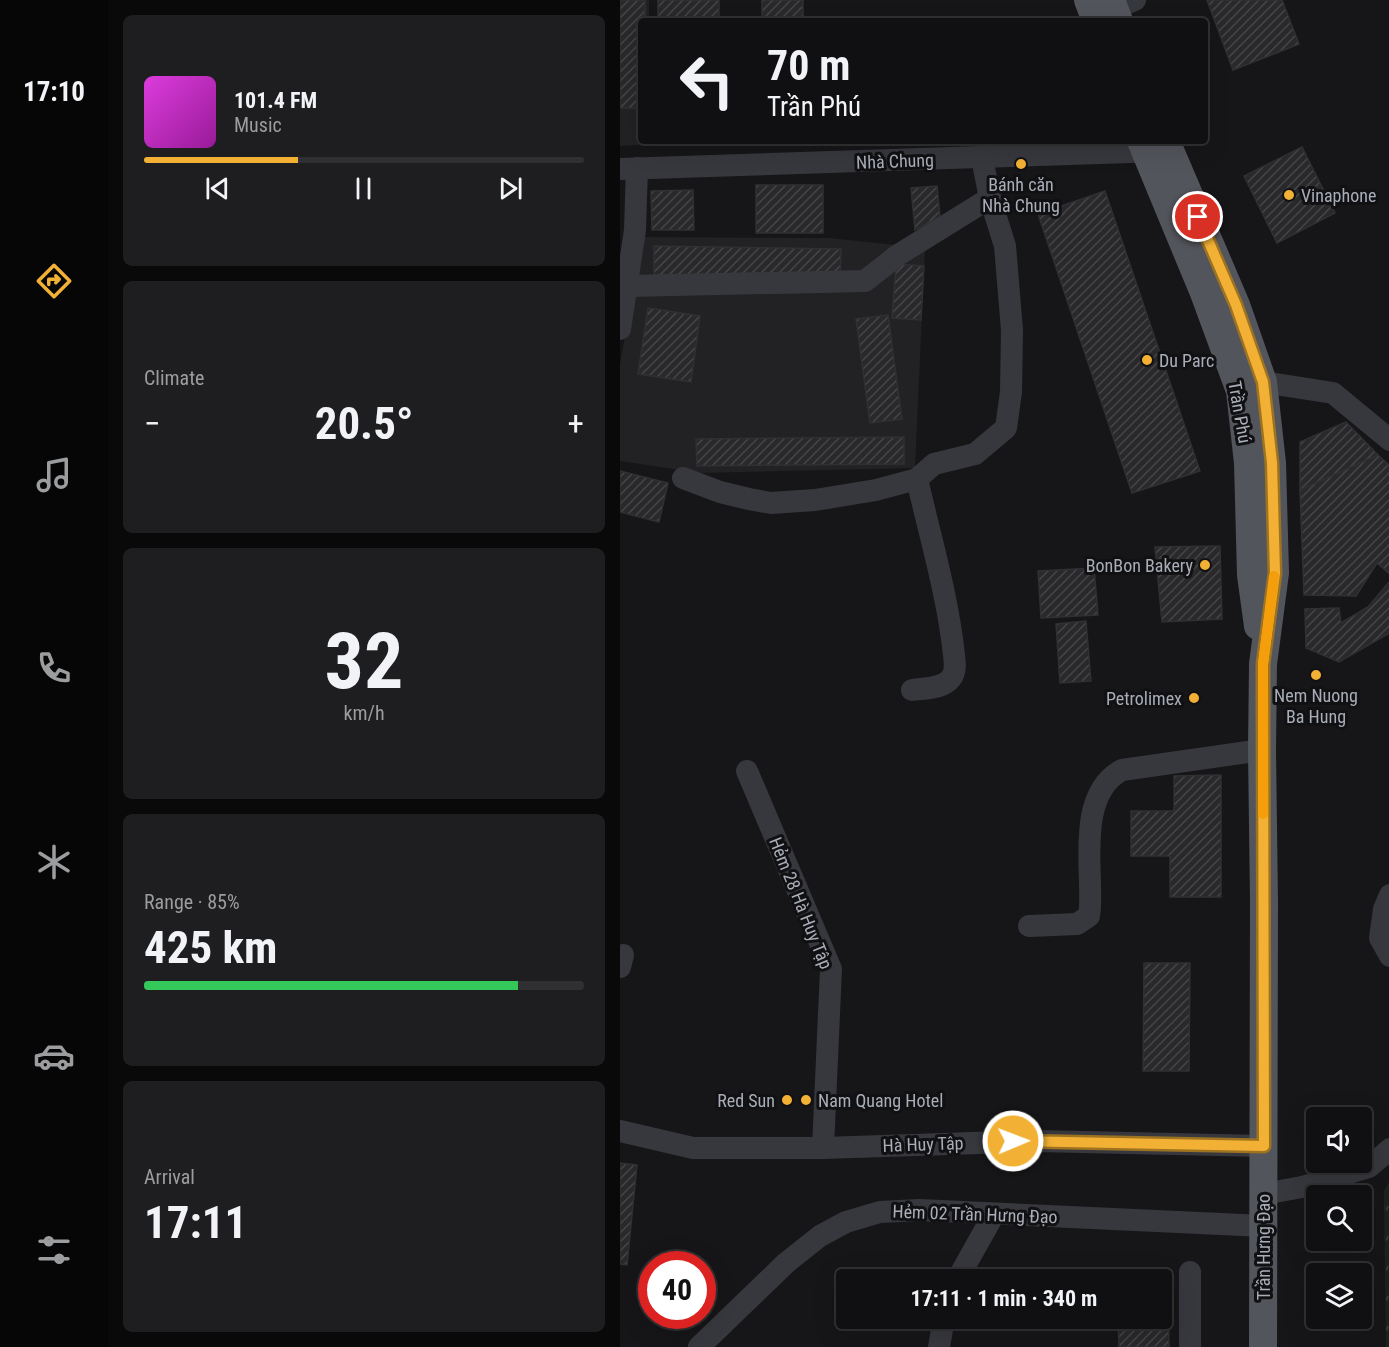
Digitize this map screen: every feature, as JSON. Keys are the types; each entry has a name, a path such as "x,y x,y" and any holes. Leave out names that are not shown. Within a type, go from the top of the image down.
{"main road":[{"path":"1088,0 1115,10"},
{"name":"Trần Phú","path":"1156,146 1236,305 1252,387 1272,463 1275,573 1263,664 1264,1146"},
{"name":"Trần Hưng Đạo","path":"1263,1347 1264,1146"}],"street":[{"name":"Nhà Chung","path":"629,169 982,158 1156,146"},
{"path":"683,478 719,492 771,503 815,500 876,490 917,478 934,464 976,454 1006,428 1011,392 1012,330 1005,246 990,198 982,158"},
{"path":"620,329 635,230 629,169"},
{"path":"627,286 865,281 898,255 990,198"},
{"path":"1252,387 1333,393 1390,440"},
{"path":"912,690 942,685 951,678 955,663 945,604 917,478"},
{"path":"1029,926 1077,924 1089,916 1091,818 1100,793 1114,774 1122,770 1157,764 1262,750"},
{"name":"Hẻm 28 Hà Huy Tập","path":"747,771 831,969 823,1148"},
{"path":"1390,895 1384,909 1380,938 1390,956"},
{"name":"Hà Huy Tập","path":"620,1131 693,1148 823,1148 1037,1141 1264,1146"},
{"path":"1264,1194 1302,1187 1369,1167 1390,1149"},
{"name":"Hẻm 02 Trần Hưng Đạo","path":"699,1347 786,1263 820,1236 846,1222 880,1212 919,1210 1264,1226"},
{"path":"963,1269 994,1214"},
{"path":"1190,1272 1190,1347"},
{"path":"939,1347 942,1329"}],"shaded area":[{"path":"620,0 649,0 649,18 638,18 638,144 653,144 620,146"},
{"path":"643,237 829,238 925,248 915,468 700,473 620,461 620,364"}],"green space":[{"path":"1389,1182 1390,1347 1386,1347 1384,1191"}],"building":[{"path":"620,0 645,0 645,18 638,18 638,108 620,108"},
{"path":"658,0 719,0 719,18 658,18"},
{"path":"762,0 803,0 803,18 762,18"},
{"path":"1207,0 1282,0 1299,44 1233,70"},
{"name":"Vinaphone","path":"1302,147 1335,213 1277,243 1244,176"},
{"path":"756,185 823,185 823,233 756,233"},
{"path":"937,186 940,217 915,230 911,188"},
{"path":"693,190 694,230 652,230 651,191"},
{"path":"1105,191 1200,471 1132,493 1038,214"},
{"path":"654,246 841,249 840,280 654,277"},
{"path":"896,264 924,266 921,320 892,318"},
{"path":"648,308 700,316 691,382 638,374"},
{"path":"888,315 902,419 870,423 856,319"},
{"path":"1346,422 1378,455 1300,490 1300,442"},
{"path":"904,437 904,464 697,466 696,439"},
{"path":"1378,455 1390,466 1390,574 1377,563 1356,596 1304,595 1300,490"},
{"path":"620,471 668,483 659,522 620,512"},
{"path":"1220,546 1222,619 1162,622 1155,547"},
{"path":"1094,568 1098,615 1041,618 1038,571"},
{"path":"1390,581 1390,632 1388,634 1339,662 1306,648 1305,609 1339,608 1341,623 1368,607"},
{"path":"1086,621 1091,681 1060,683 1056,624"},
{"path":"1221,775 1221,897 1170,897 1170,856 1131,856 1131,811 1174,811 1174,776"},
{"path":"1144,963 1190,963 1189,1071 1143,1071"},
{"path":"620,1163 637,1165 627,1265 620,1264"},
{"path":"1118,1329 1169,1329 1169,1347 1119,1347"}],"slow traffic":[{"path":"1263,814 1263,664 1274,576"}],"place":[{"name":"Bánh căn Nhà Chung","path":"1021,164"},
{"name":"Vinaphone","path":"1289,195"},
{"name":"Du Parc","path":"1147,360"},
{"name":"BonBon Bakery","path":"1205,565"},
{"name":"Nem Nuong Ba Hung","path":"1316,675"},
{"name":"Petrolimex","path":"1194,698"},
{"name":"Red Sun","path":"787,1100"},
{"name":"Nam Quang Hotel","path":"806,1100"}],"route":[{"path":"1013,1141 1264,1146 1263,664 1275,573 1272,463 1263,382 1236,305 1198,217"}]}
